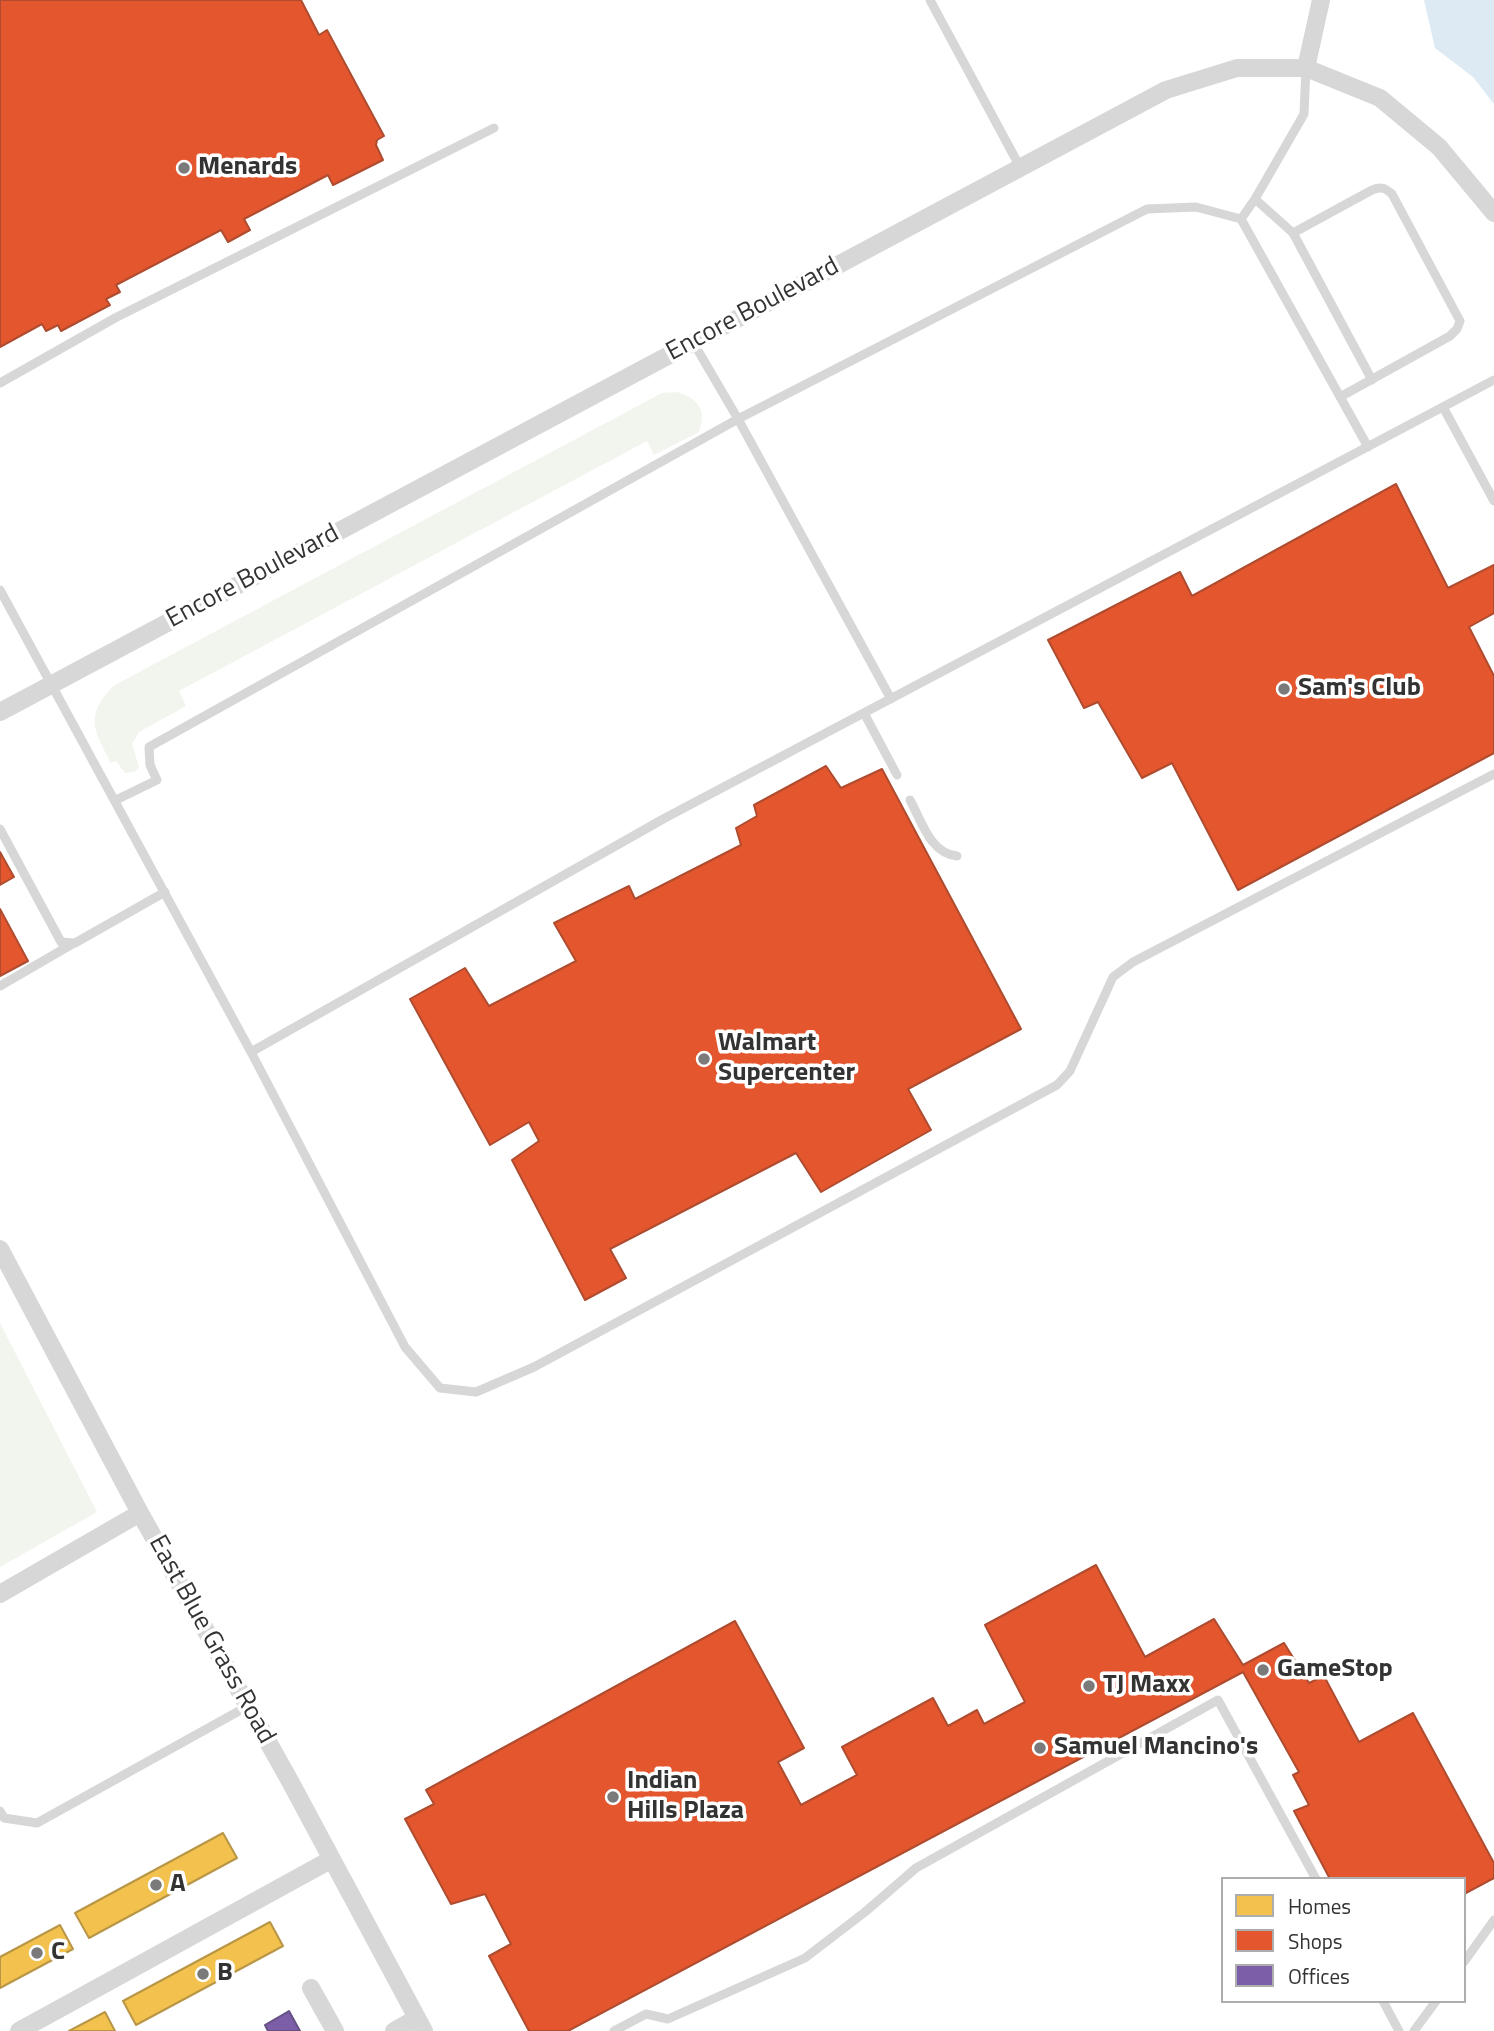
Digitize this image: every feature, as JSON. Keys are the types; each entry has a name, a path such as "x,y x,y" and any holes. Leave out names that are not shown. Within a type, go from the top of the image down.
{"street":[{"path":"1306,68 1321,0"},
{"name":"Encore Boulevard","path":"0,712 1166,90 1237,68 1306,68 1380,98 1439,146 1494,213"},
{"name":"East Blue Grass Road","path":"0,1248 140,1513 421,2024"},
{"path":"0,1594 140,1513"},
{"path":"19,2031 332,1859"},
{"path":"311,1988 335,2031"},
{"path":"394,2031 421,2024"}],"lane":[{"path":"930,0 1020,167"},
{"path":"1241,219 1304,114 1306,68"},
{"path":"0,383 115,318 494,128"},
{"path":"1293,233 1372,190 1379,187 1387,189 1460,321 1450,336 1340,397"},
{"path":"1255,199 1293,233 1372,380"},
{"path":"116,800 157,780 150,765 149,747 738,419 1147,209 1196,207 1241,219 1368,447"},
{"path":"693,342 891,699"},
{"path":"251,1052 666,818 1494,380"},
{"path":"1443,407 1494,501"},
{"path":"0,590 251,1052 405,1348 440,1388 476,1392 534,1367 1057,1085 1070,1070 1114,977 1133,962 1494,774"},
{"path":"864,713 897,775"},
{"path":"910,800 933,843 940,851 957,856"},
{"path":"0,829 61,942 75,943"},
{"path":"0,986 165,892"},
{"path":"614,2031 646,2014 668,2019 805,1958 866,1912 916,1868 1218,1700 1315,1877"},
{"path":"0,1811 4,1818 37,1823 248,1706"},
{"path":"1466,1959 1494,1920"},
{"path":"1384,2003 1399,2031"},
{"path":"1414,2031 1435,2003"}],"shaded area":[{"path":"1424,0 1494,0 1494,104 1473,77 1435,48"},
{"path":"677,392 699,406 702,417 699,432 654,455 647,441 179,691 186,706 139,732 132,744 139,767 135,772 125,773 116,761 111,763 97,732 95,715 98,706 113,686 662,393"},
{"path":"0,1323 97,1512 0,1567"}],"building: Homes":[{"name":"A","path":"223,1833 237,1858 89,1938 75,1913"},
{"name":"B","path":"270,1922 283,1946 136,2025 123,2001"},
{"name":"C","path":"60,1925 73,1949 0,1988 0,1957"},
{"path":"105,2012 115,2031 69,2031"}],"building: Shops":[{"name":"Menards","path":"0,0 301,0 319,35 327,30 384,136 377,140 376,145 383,160 333,185 328,175 244,219 250,230 228,242 221,230 116,285 120,292 106,299 110,305 61,331 58,325 46,331 42,324 0,347"},
{"name":"Sam's Club","path":"1396,484 1448,588 1494,565 1494,613 1469,627 1494,676 1494,753 1238,890 1172,763 1142,778 1098,702 1084,708 1048,640 1180,572 1192,596"},
{"name":"Walmart Supercenter","path":"826,766 841,788 882,769 1021,1029 908,1089 931,1130 821,1192 796,1153 610,1249 626,1278 585,1300 512,1160 539,1141 529,1122 490,1145 410,999 465,968 489,1006 576,961 554,923 629,886 635,899 741,845 736,828 757,816 754,805"},
{"path":"0,852 14,877 0,885"},
{"path":"0,909 28,961 0,976"},
{"name":"Indian Hills Plaza","path":"1096,1565 1145,1657 1214,1619 1243,1665 1284,1643 1309,1683 1324,1676 1359,1742 1413,1713 1494,1863 1494,1878 1466,1893 1466,1877 1329,1877 1294,1811 1309,1805 1293,1775 1299,1772 1243,1672 568,2031 529,2031 489,1956 511,1944 485,1894 451,1904 405,1819 434,1804 426,1790 735,1621 804,1748 778,1762 801,1805 857,1775 842,1747 933,1698 948,1726 977,1710 984,1724 1025,1702 985,1625"}],"building: Offices":[{"path":"289,2011 300,2031 268,2031 265,2025"}],"place":[{"name":"Menards","path":"184,168"},
{"name":"Sam's Club","path":"1284,689"},
{"name":"Walmart Supercenter","path":"704,1059"},
{"name":"GameStop","path":"1263,1670"},
{"name":"TJ Maxx","path":"1089,1686"},
{"name":"Samuel Mancino's","path":"1040,1748"},
{"name":"Indian Hills Plaza","path":"613,1797"},
{"name":"A","path":"156,1885"},
{"name":"C","path":"37,1953"},
{"name":"B","path":"203,1974"}]}
